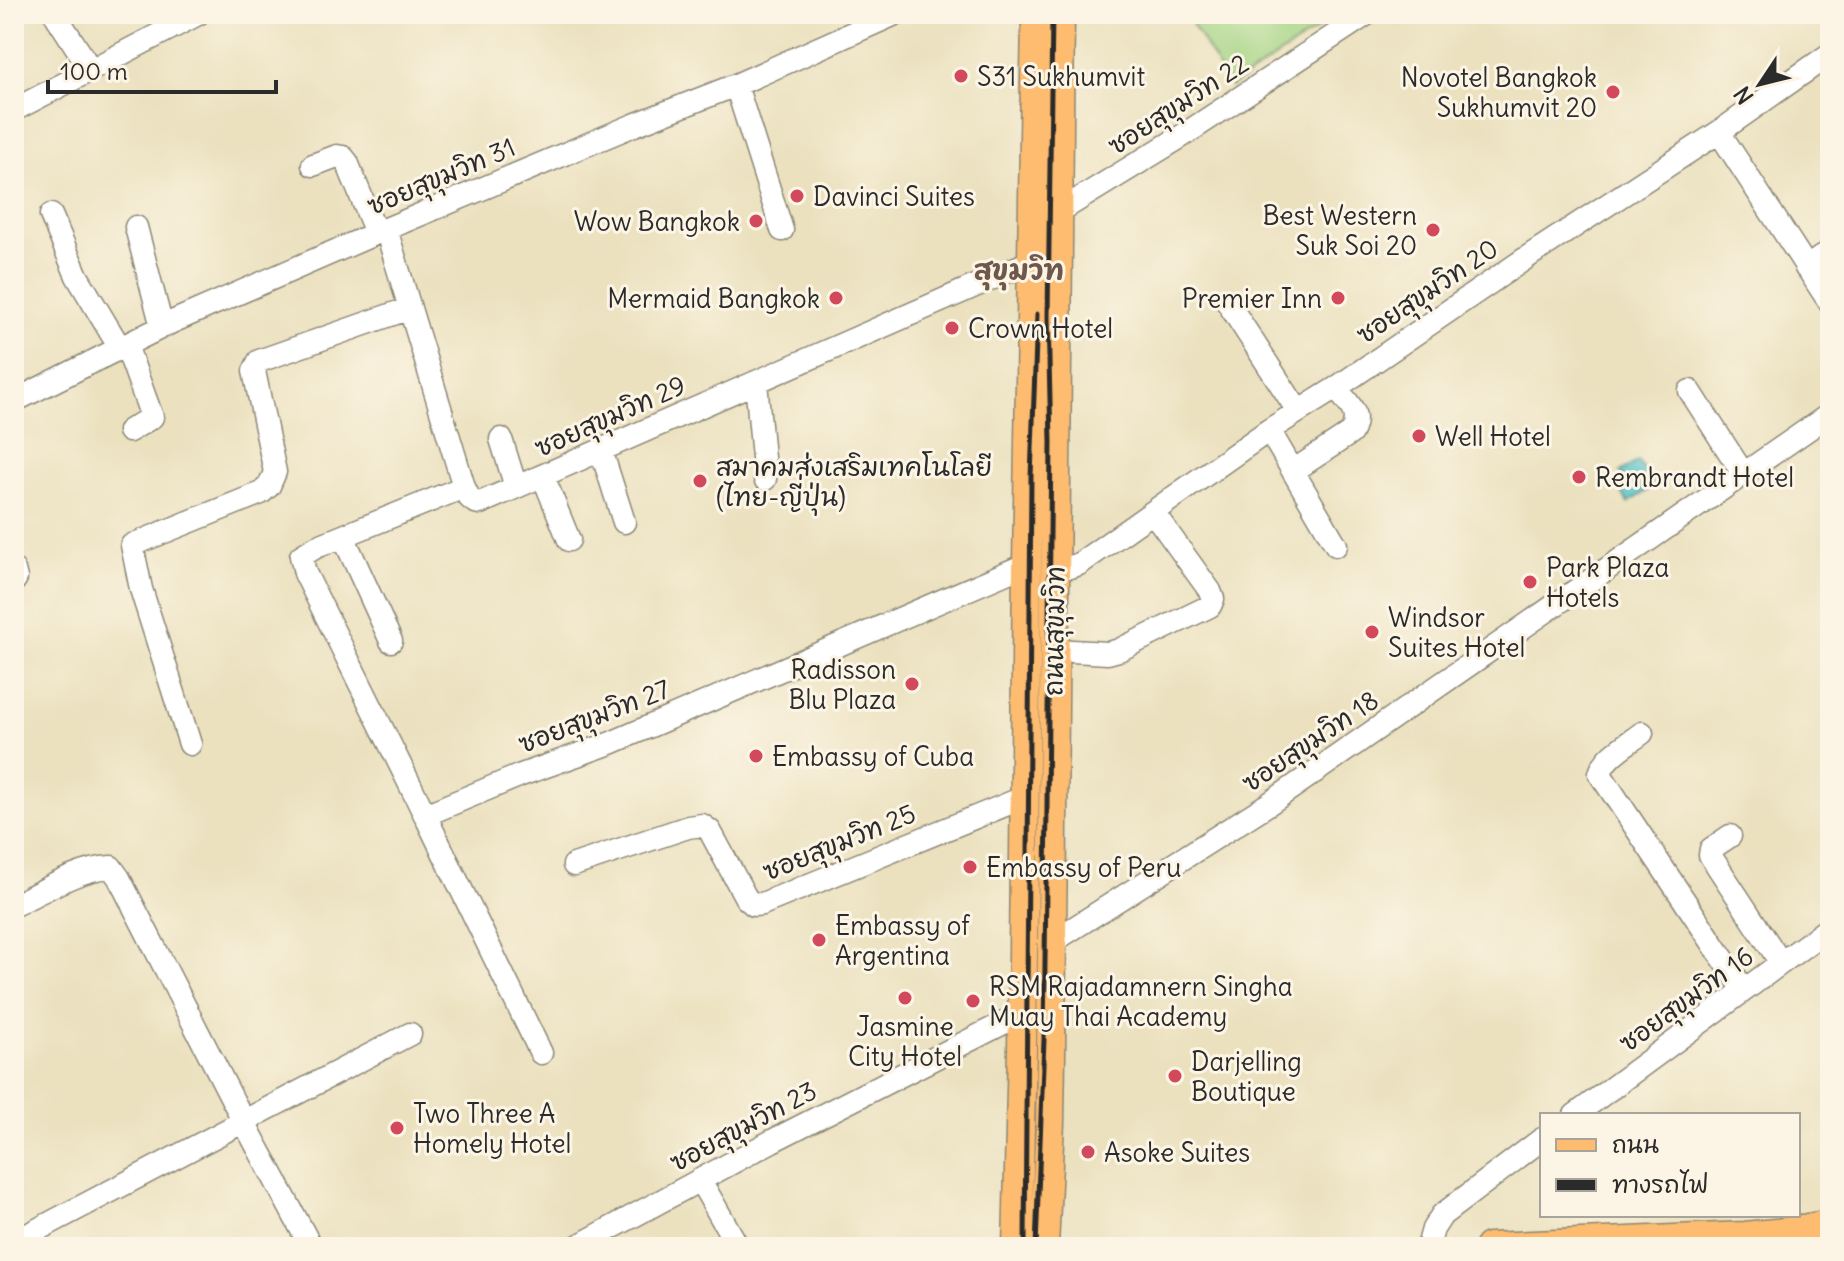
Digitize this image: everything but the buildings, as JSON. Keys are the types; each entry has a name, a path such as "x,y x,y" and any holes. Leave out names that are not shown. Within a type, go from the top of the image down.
{"main road":[{"name":"ถนนสุขุมวิท","path":"1017,1247 1025,797 1041,565 1045,212 1036,14"},
{"name":"ถนนสุขุมวิท","path":"1044,1247 1050,1123 1054,650 1041,565 1032,261 1045,212 1060,14"},
{"path":"1489,1247 1745,1236 1830,1224"}],"street":[{"path":"55,14 91,70"},
{"path":"14,110 198,14"},
{"name":"ซอยสุขุมวิท 31","path":"14,401 162,327 381,231 736,85 895,14"},
{"name":"ซอยสุขุมวิท 22","path":"1045,212 1182,136 1367,14"},
{"name":"ซอยสุขุมวิท 20","path":"1041,565 1071,567 1079,564 1269,430 1829,56"},
{"path":"736,85 782,230"},
{"path":"1719,132 1830,303"},
{"path":"313,165 337,156 343,157 381,231 410,308 464,487 316,547 301,556 305,573 541,1053"},
{"path":"51,215 77,276 123,347 152,417 129,431"},
{"path":"136,227 162,327"},
{"path":"1806,268 1830,251"},
{"name":"ซอยสุขุมวิท 29","path":"464,487 469,498 480,503 1032,261"},
{"path":"1226,300 1298,411"},
{"path":"190,744 141,589 132,545 261,493 269,486 275,472 254,371 259,361 410,308"},
{"path":"756,382 765,479"},
{"path":"1293,471 1351,433 1357,423 1356,415 1336,388"},
{"path":"1690,391 1744,475"},
{"name":"ซอยสุขุมวิท 18","path":"1052,942 1270,803 1830,414"},
{"path":"1269,430 1336,545"},
{"path":"501,439 516,487"},
{"path":"601,450 624,522"},
{"path":"543,476 569,540"},
{"path":"1054,650 1108,653 1119,650 1210,606 1213,599 1210,591 1153,512"},
{"path":"343,536 391,641"},
{"name":"ซอยสุขุมวิท 27","path":"425,815 521,775 611,743 1041,565"},
{"path":"14,570 14,581"},
{"path":"1642,733 1609,758 1601,767 1600,774 1744,990"},
{"name":"ซอยสุขุมวิท 25","path":"574,865 702,825 710,831 746,898 754,905 762,904 1025,797"},
{"path":"1730,836 1711,849 1710,855 1781,963"},
{"path":"14,905 80,874 111,867 311,1247"},
{"name":"ซอยสุขุมวิท 16","path":"1578,1113 1830,927"},
{"name":"ซอยสุขุมวิท 23","path":"576,1247 772,1141 1023,1013"},
{"path":"14,1242 410,1034"},
{"path":"1428,1247 1433,1229 1442,1215 1540,1141"},
{"path":"700,1180 738,1247"}],"green space":[{"path":"1186,14 1340,14 1231,87"}],"water":[{"path":"1638,461 1654,486 1628,503 1620,490 1628,485 1620,472"}],"railway":[{"path":"1036,1247 1044,1039 1052,14"},
{"path":"1025,1247 1031,477 1037,314"}],"place":[{"name":"S31 Sukhumvit","path":"961,76"},
{"name":"Novotel Bangkok Sukhumvit 20","path":"1613,92"},
{"name":"Davinci Suites","path":"797,196"},
{"name":"Wow Bangkok","path":"756,221"},
{"name":"Best Western Suk Soi 20","path":"1433,230"},
{"name":"Mermaid Bangkok","path":"836,298"},
{"name":"Premier Inn","path":"1338,298"},
{"name":"Crown Hotel","path":"952,328"},
{"name":"Well Hotel","path":"1419,436"},
{"name":"Rembrandt Hotel","path":"1579,477"},
{"name":"สมาคมส่งเสริมเทคโนโลยี (ไทย-ญี่ปุ่น)","path":"700,481"},
{"name":"Park Plaza Hotels","path":"1530,582"},
{"name":"Windsor Suites Hotel","path":"1372,632"},
{"name":"Radisson Blu Plaza","path":"912,684"},
{"name":"Embassy of Cuba","path":"756,756"},
{"name":"Embassy of Peru","path":"970,867"},
{"name":"Embassy of Argentina","path":"819,940"},
{"name":"Jasmine City Hotel","path":"905,998"},
{"name":"RSM Rajadamnern Singha Muay Thai Academy","path":"973,1001"},
{"name":"Darjelling Boutique","path":"1175,1076"},
{"name":"Two Three A Homely Hotel","path":"397,1128"},
{"name":"Asoke Suites","path":"1088,1152"}],"district":[{"name":"สุขุมวิท","path":"1019,270"}]}
